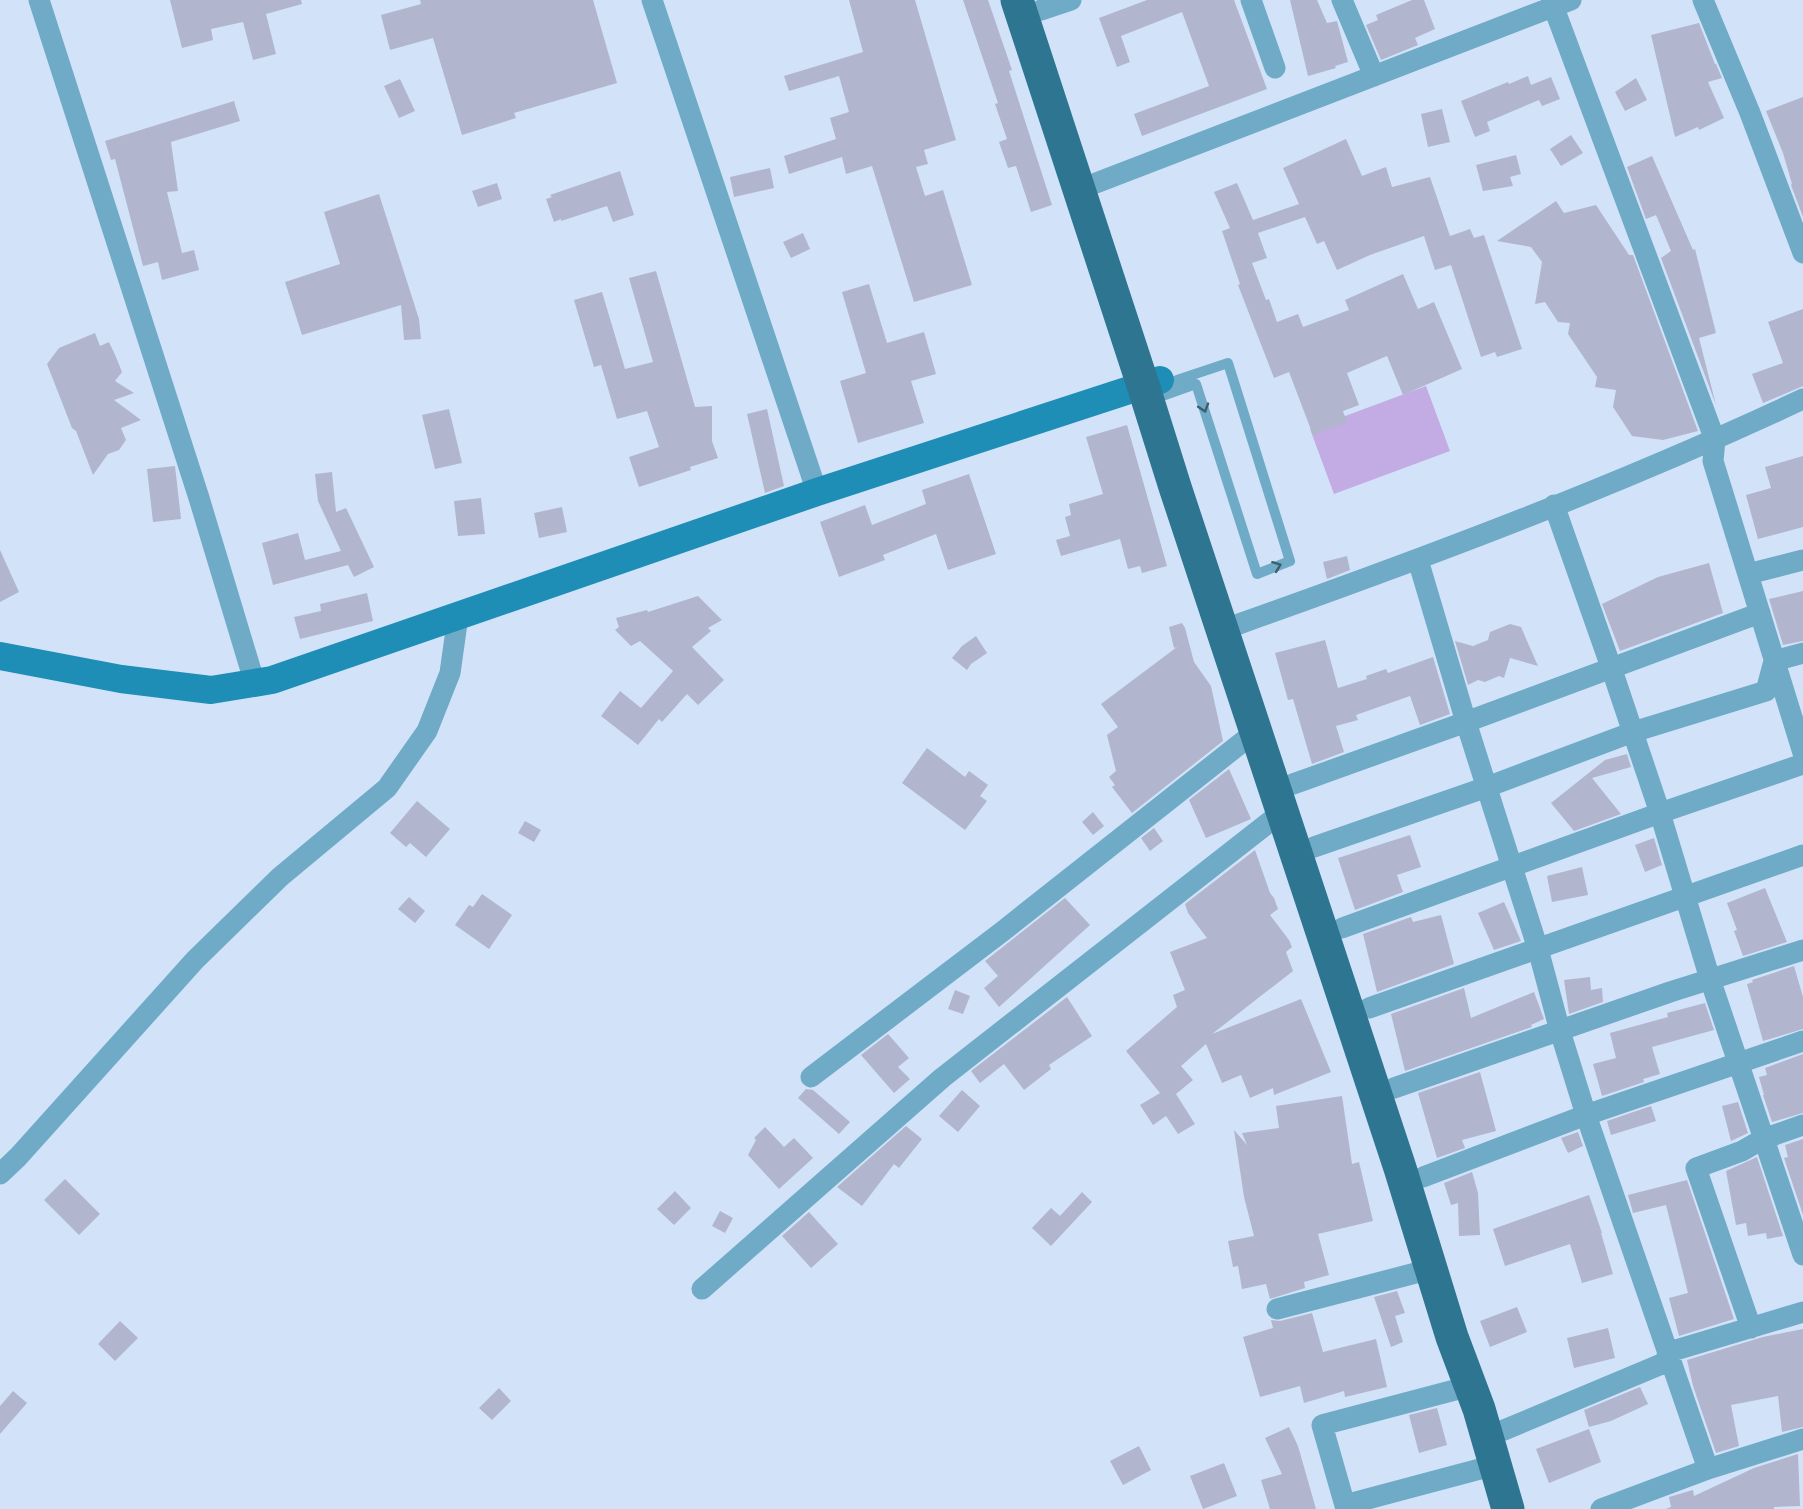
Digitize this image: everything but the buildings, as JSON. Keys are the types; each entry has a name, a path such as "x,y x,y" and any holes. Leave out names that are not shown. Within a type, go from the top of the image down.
{"main road":[{"path":"1042,3 1158,387 1239,624 1288,798 1431,1269 1452,1337 1479,1409 1508,1509"},
{"path":"1042,3 1158,387 1175,487 1255,732 1314,847 1342,928 1528,1509"}],"street":[{"path":"39,0 199,498 255,684"},
{"path":"652,0 818,492"},
{"path":"1251,0 1275,68"},
{"path":"1703,0 1750,113 1803,253"},
{"path":"1346,1 1374,76"},
{"path":"1096,183 1558,2 1715,440 1713,461 1803,753"},
{"path":"0,656 121,679 211,690 255,684 818,492 1158,387"},
{"path":"1239,624 1418,560 1715,440 1803,399"},
{"path":"1554,505 1660,813 1710,979 1803,1255"},
{"path":"1418,560 1466,722 1538,949 1586,1115 1708,1469"},
{"path":"1748,574 1803,560"},
{"path":"702,1289 942,1078 1288,798 1466,722 1760,613"},
{"path":"0,1174 18,1157 195,960 280,877 387,788 427,731 450,673 458,616"},
{"path":"1774,661 1803,653"},
{"path":"1314,847 1487,787 1633,732 1766,691 1774,661"},
{"path":"811,1077 1003,931 1255,732"},
{"path":"1342,928 1803,764"},
{"path":"1369,1008 1803,855"},
{"path":"1395,1088 1710,979 1803,950"},
{"path":"1423,1177 1586,1115 1803,1041"},
{"path":"1752,1328 1696,1168 1742,1151 1763,1139 1803,1125"},
{"path":"1277,1309 1431,1269"},
{"path":"1504,1430 1664,1363 1669,1352 1803,1312"},
{"path":"1470,1386 1322,1425 1346,1507 1496,1465"},
{"path":"1601,1509 1708,1469 1803,1439"}],"lane":[{"path":"1228,363 1290,561 1257,574 1196,384 1158,387 1228,363"}],"shaded area":[{"path":"1426,386 1450,451 1334,494 1310,429"}]}
